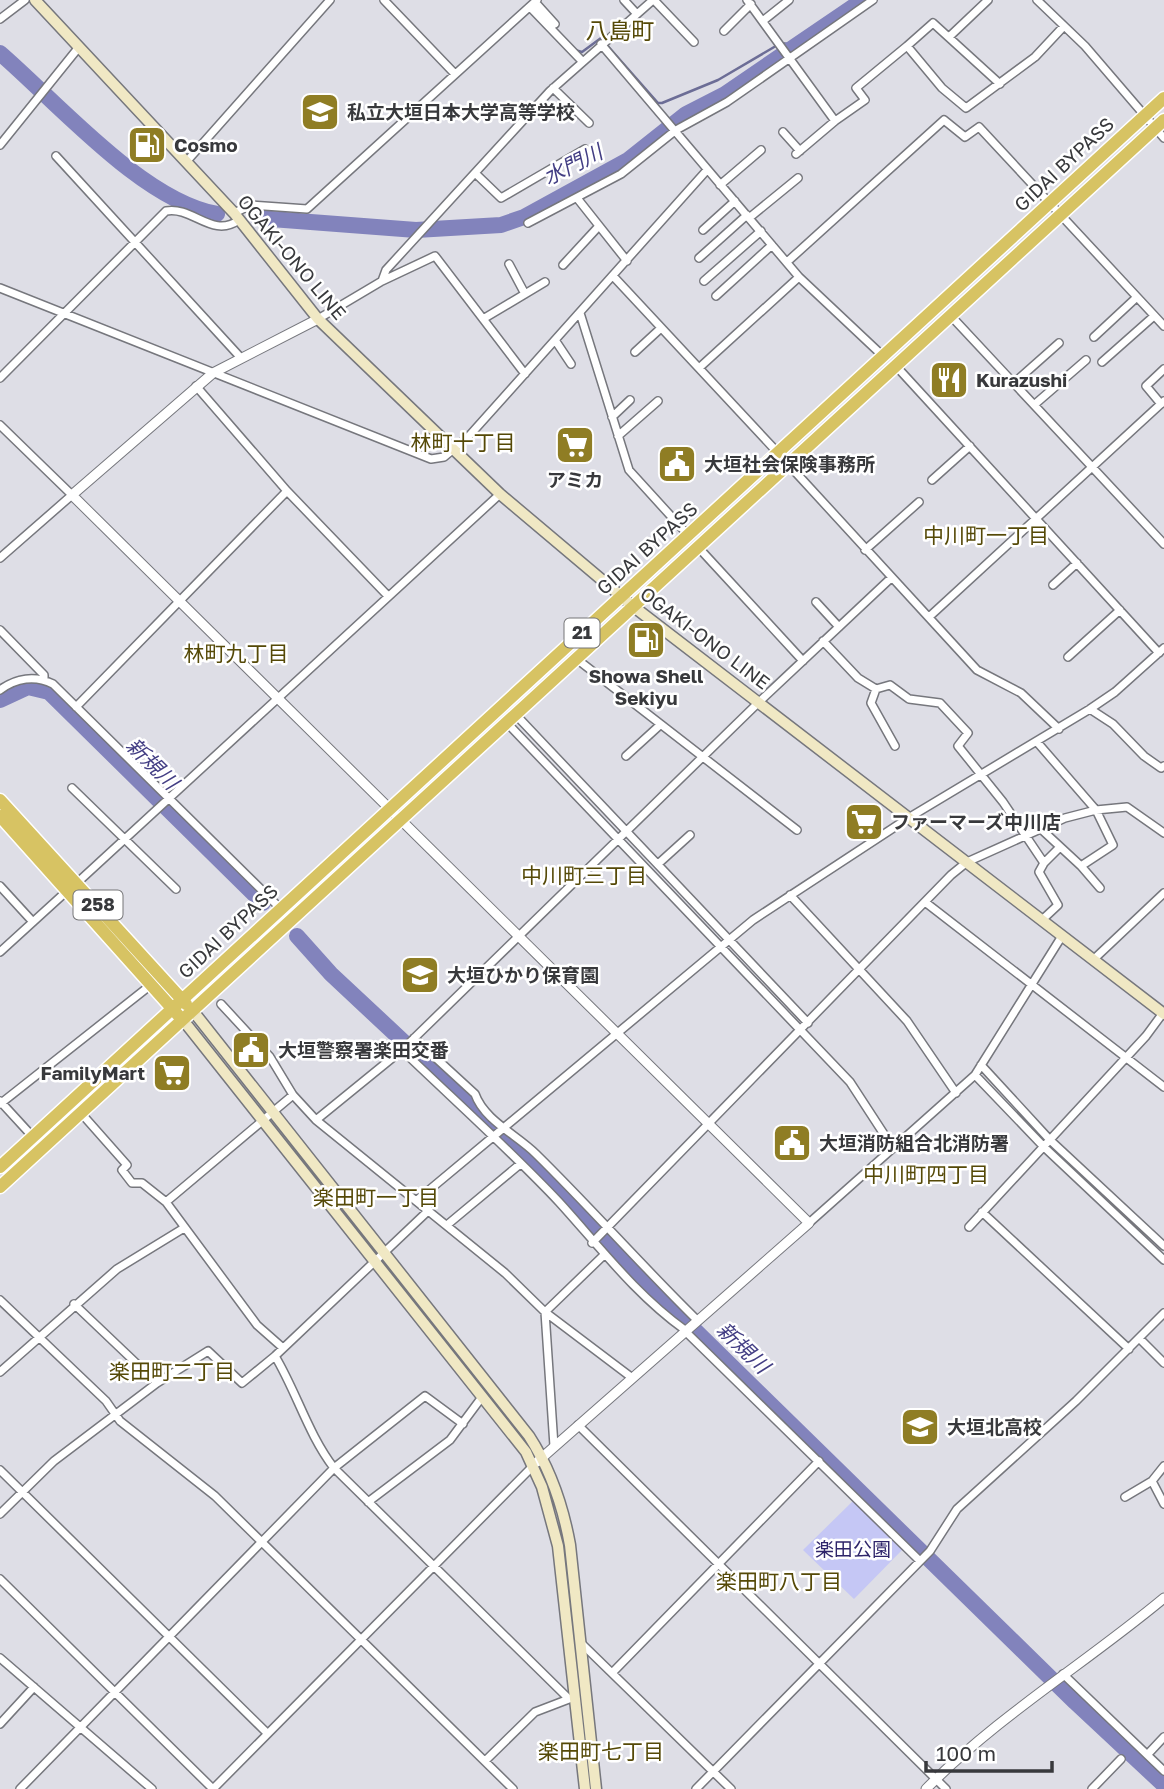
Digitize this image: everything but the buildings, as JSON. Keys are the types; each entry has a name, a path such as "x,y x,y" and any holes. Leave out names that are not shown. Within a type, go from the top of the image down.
{"highway":[{"name":"GIDAI BYPASS","path":"0,1167 1164,98"},
{"name":"GIDAI BYPASS","path":"0,1187 513,720 788,464 1161,128"},
{"name":"258","path":"0,800 188,1016"},
{"name":"258","path":"0,816 73,886 152,984 178,1004"}],"main road":[{"name":"OGAKI-ONO LINE","path":"35,0 237,216 318,319 499,494 634,607 911,817 1163,1014"},
{"path":"188,1016 267,1115 384,1252 543,1457 564,1509 596,1789"},
{"path":"267,1115 374,1260 533,1466 552,1516 558,1546 572,1700 585,1789"}],"street":[{"path":"0,19 25,0"},
{"path":"187,161 330,0"},
{"path":"384,0 455,74"},
{"path":"624,0 636,13"},
{"path":"382,281 386,270 553,88 636,13 653,0 694,42"},
{"path":"764,20 789,0"},
{"path":"527,223 633,166 675,130 727,102 873,0"},
{"path":"949,37 988,0"},
{"path":"1037,0 1145,115 1161,128"},
{"path":"724,31 749,2 788,58 812,86 820,104 835,121"},
{"path":"0,378 166,211 172,210 204,224 222,227 251,205 307,209 534,3"},
{"path":"534,3 555,24"},
{"path":"534,3 581,60"},
{"path":"783,132 798,153 835,121 865,100 856,88 933,23 1000,84"},
{"path":"907,46 942,88 966,108 1035,57 1064,26"},
{"path":"601,44 799,277 884,357"},
{"path":"0,145 79,47"},
{"path":"553,88 589,123"},
{"path":"787,262 944,120 965,137 979,127 1164,326"},
{"path":"475,173 501,198 585,149"},
{"path":"720,185 761,150"},
{"path":"56,156 241,358"},
{"path":"0,288 431,459 444,457 525,374 707,170"},
{"path":"699,258 798,178"},
{"path":"577,198 627,261"},
{"path":"703,230 734,201"},
{"path":"563,265 599,226"},
{"path":"704,281 761,231"},
{"path":"716,296 772,245"},
{"path":"0,558 213,373 318,319 382,281 435,256 525,374"},
{"path":"509,264 525,294"},
{"path":"613,276 779,454"},
{"path":"699,368 799,277"},
{"path":"482,319 545,282"},
{"path":"1094,337 1137,297"},
{"path":"580,313 618,436 634,477 689,536"},
{"path":"951,316 1164,544"},
{"path":"1102,362 1154,316"},
{"path":"635,352 661,328"},
{"path":"555,340 571,364"},
{"path":"1014,383 1059,343"},
{"path":"1034,405 1086,360"},
{"path":"416,1201 729,939 790,895 911,817 1090,709 1115,692 1161,650 1120,610 896,366"},
{"path":"929,617 1162,402 1146,386 1164,369"},
{"path":"197,386 287,491 388,596"},
{"path":"612,417 630,400"},
{"path":"618,436 658,401"},
{"path":"0,425 809,1223"},
{"path":"932,480 970,446"},
{"path":"788,464 977,670 1021,693 1059,729"},
{"path":"76,707 287,491"},
{"path":"0,952 499,494"},
{"path":"865,550 919,502"},
{"path":"698,547 803,661"},
{"path":"1053,585 1077,563"},
{"path":"316,1120 402,1050 759,702 891,578"},
{"path":"816,602 839,626"},
{"path":"1068,657 1120,610"},
{"path":"0,630 44,674 44,680"},
{"path":"823,641 858,678 876,689 890,685 908,699 933,700 940,703 968,733 958,746 1044,863"},
{"path":"578,660 797,830"},
{"path":"0,690 10,682 44,680 76,707 280,908"},
{"path":"876,689 872,703 895,746"},
{"path":"1090,709 1113,724 1144,756 1161,768 1164,766"},
{"path":"513,720 626,831 808,1023"},
{"path":"513,720 618,839 850,1082 893,1149"},
{"path":"626,756 660,725"},
{"path":"1037,742 1096,810 1113,845 1081,866"},
{"path":"72,788 176,889"},
{"path":"592,1243 967,862 1026,835 1096,810 1127,807 1137,811 1164,833"},
{"path":"1041,829 1081,866 1100,888"},
{"path":"658,864 690,835"},
{"path":"1042,920 1058,905 1039,873 1044,863 1060,847"},
{"path":"0,886 33,922"},
{"path":"1093,960 1164,893"},
{"path":"790,895 907,1021 956,1093"},
{"path":"925,902 1164,1087"},
{"path":"0,1579 213,1789 554,1446 975,1074 1062,936"},
{"path":"33,1137 1,1102 152,984"},
{"path":"221,1004 270,1057 293,1095 316,1120 447,1224 505,1273 545,1312 631,1377"},
{"path":"969,1227 1126,1058 1163,1014"},
{"path":"414,1038 475,1094 478,1102 502,1127 578,1195 606,1229 695,1322"},
{"path":"402,1050 559,1203 592,1243 658,1310 685,1331 920,1560"},
{"path":"981,1065 1050,1140 1164,1246"},
{"path":"975,1074 1044,1147 1164,1260"},
{"path":"166,1202 293,1095"},
{"path":"81,1113 127,1165 122,1170 132,1183 142,1183 166,1202 257,1325 283,1348"},
{"path":"447,1224 519,1165"},
{"path":"0,1514 54,1461 157,1383 208,1351 242,1382 275,1356 429,1210"},
{"path":"982,1212 1129,1349"},
{"path":"0,1372 74,1304 117,1269 184,1228"},
{"path":"554,1446 545,1312 604,1255"},
{"path":"0,1300 106,1401 115,1416 190,1474 262,1541 513,1789"},
{"path":"74,1304 157,1383"},
{"path":"696,1789 930,1551 957,1509 1129,1349 1164,1312"},
{"path":"1139,1339 1164,1363"},
{"path":"275,1356 305,1414 312,1437 334,1468 572,1700 535,1712 485,1761"},
{"path":"20,1789 334,1468 425,1396 463,1424"},
{"path":"368,1502 450,1440 482,1397"},
{"path":"578,1425 946,1789"},
{"path":"613,1672 819,1461"},
{"path":"1125,1497 1152,1481 1164,1466"},
{"path":"0,1470 267,1733"},
{"path":"1152,1481 1164,1504"},
{"path":"926,1789 1048,1685 1124,1632 1164,1598"},
{"path":"579,1641 731,1789"},
{"path":"0,1658 152,1789"},
{"path":"1061,1675 1164,1771"},
{"path":"0,1724 34,1687"},
{"path":"1148,1754 1164,1737"},
{"path":"1092,1789 1122,1759"}],"green space":[{"name":"楽田公園","path":"855,1499 904,1548 854,1599 803,1550"}],"waterway":[{"name":"水門川","path":"258,218 416,230 501,225 524,217 628,160 686,114 725,94 863,0"},
{"path":"575,50 582,52 601,38"},
{"path":"606,44 658,103 718,80 781,43 795,45"},
{"name":"水門川","path":"0,53 131,171 189,205 217,214"},
{"name":"新規川","path":"0,700 28,687 49,692 263,903"},
{"name":"新規川","path":"297,936 331,974 453,1088 665,1301 1075,1702 1164,1785"}],"place":[{"name":"私立大垣日本大学高等学校","path":"320,112"},
{"name":"Cosmo","path":"147,145"},
{"name":"Kurazushi","path":"949,380"},
{"name":"アミカ","path":"575,445"},
{"name":"大垣社会保険事務所","path":"677,464"},
{"name":"Showa Shell Sekiyu","path":"646,640"},
{"name":"ファーマーズ中川店","path":"864,822"},
{"name":"大垣ひかり保育園","path":"420,975"},
{"name":"大垣警察署楽田交番","path":"251,1050"},
{"name":"FamilyMart","path":"172,1073"},
{"name":"大垣消防組合北消防署","path":"792,1143"},
{"name":"大垣北高校","path":"920,1427"}],"district":[{"name":"八島町","path":"620,31"},
{"name":"林町十丁目","path":"463,443"},
{"name":"中川町一丁目","path":"986,536"},
{"name":"林町九丁目","path":"236,654"},
{"name":"中川町三丁目","path":"584,876"},
{"name":"中川町四丁目","path":"926,1175"},
{"name":"楽田町一丁目","path":"376,1198"},
{"name":"楽田町二丁目","path":"172,1372"},
{"name":"楽田町八丁目","path":"779,1582"},
{"name":"楽田町七丁目","path":"601,1752"}]}
